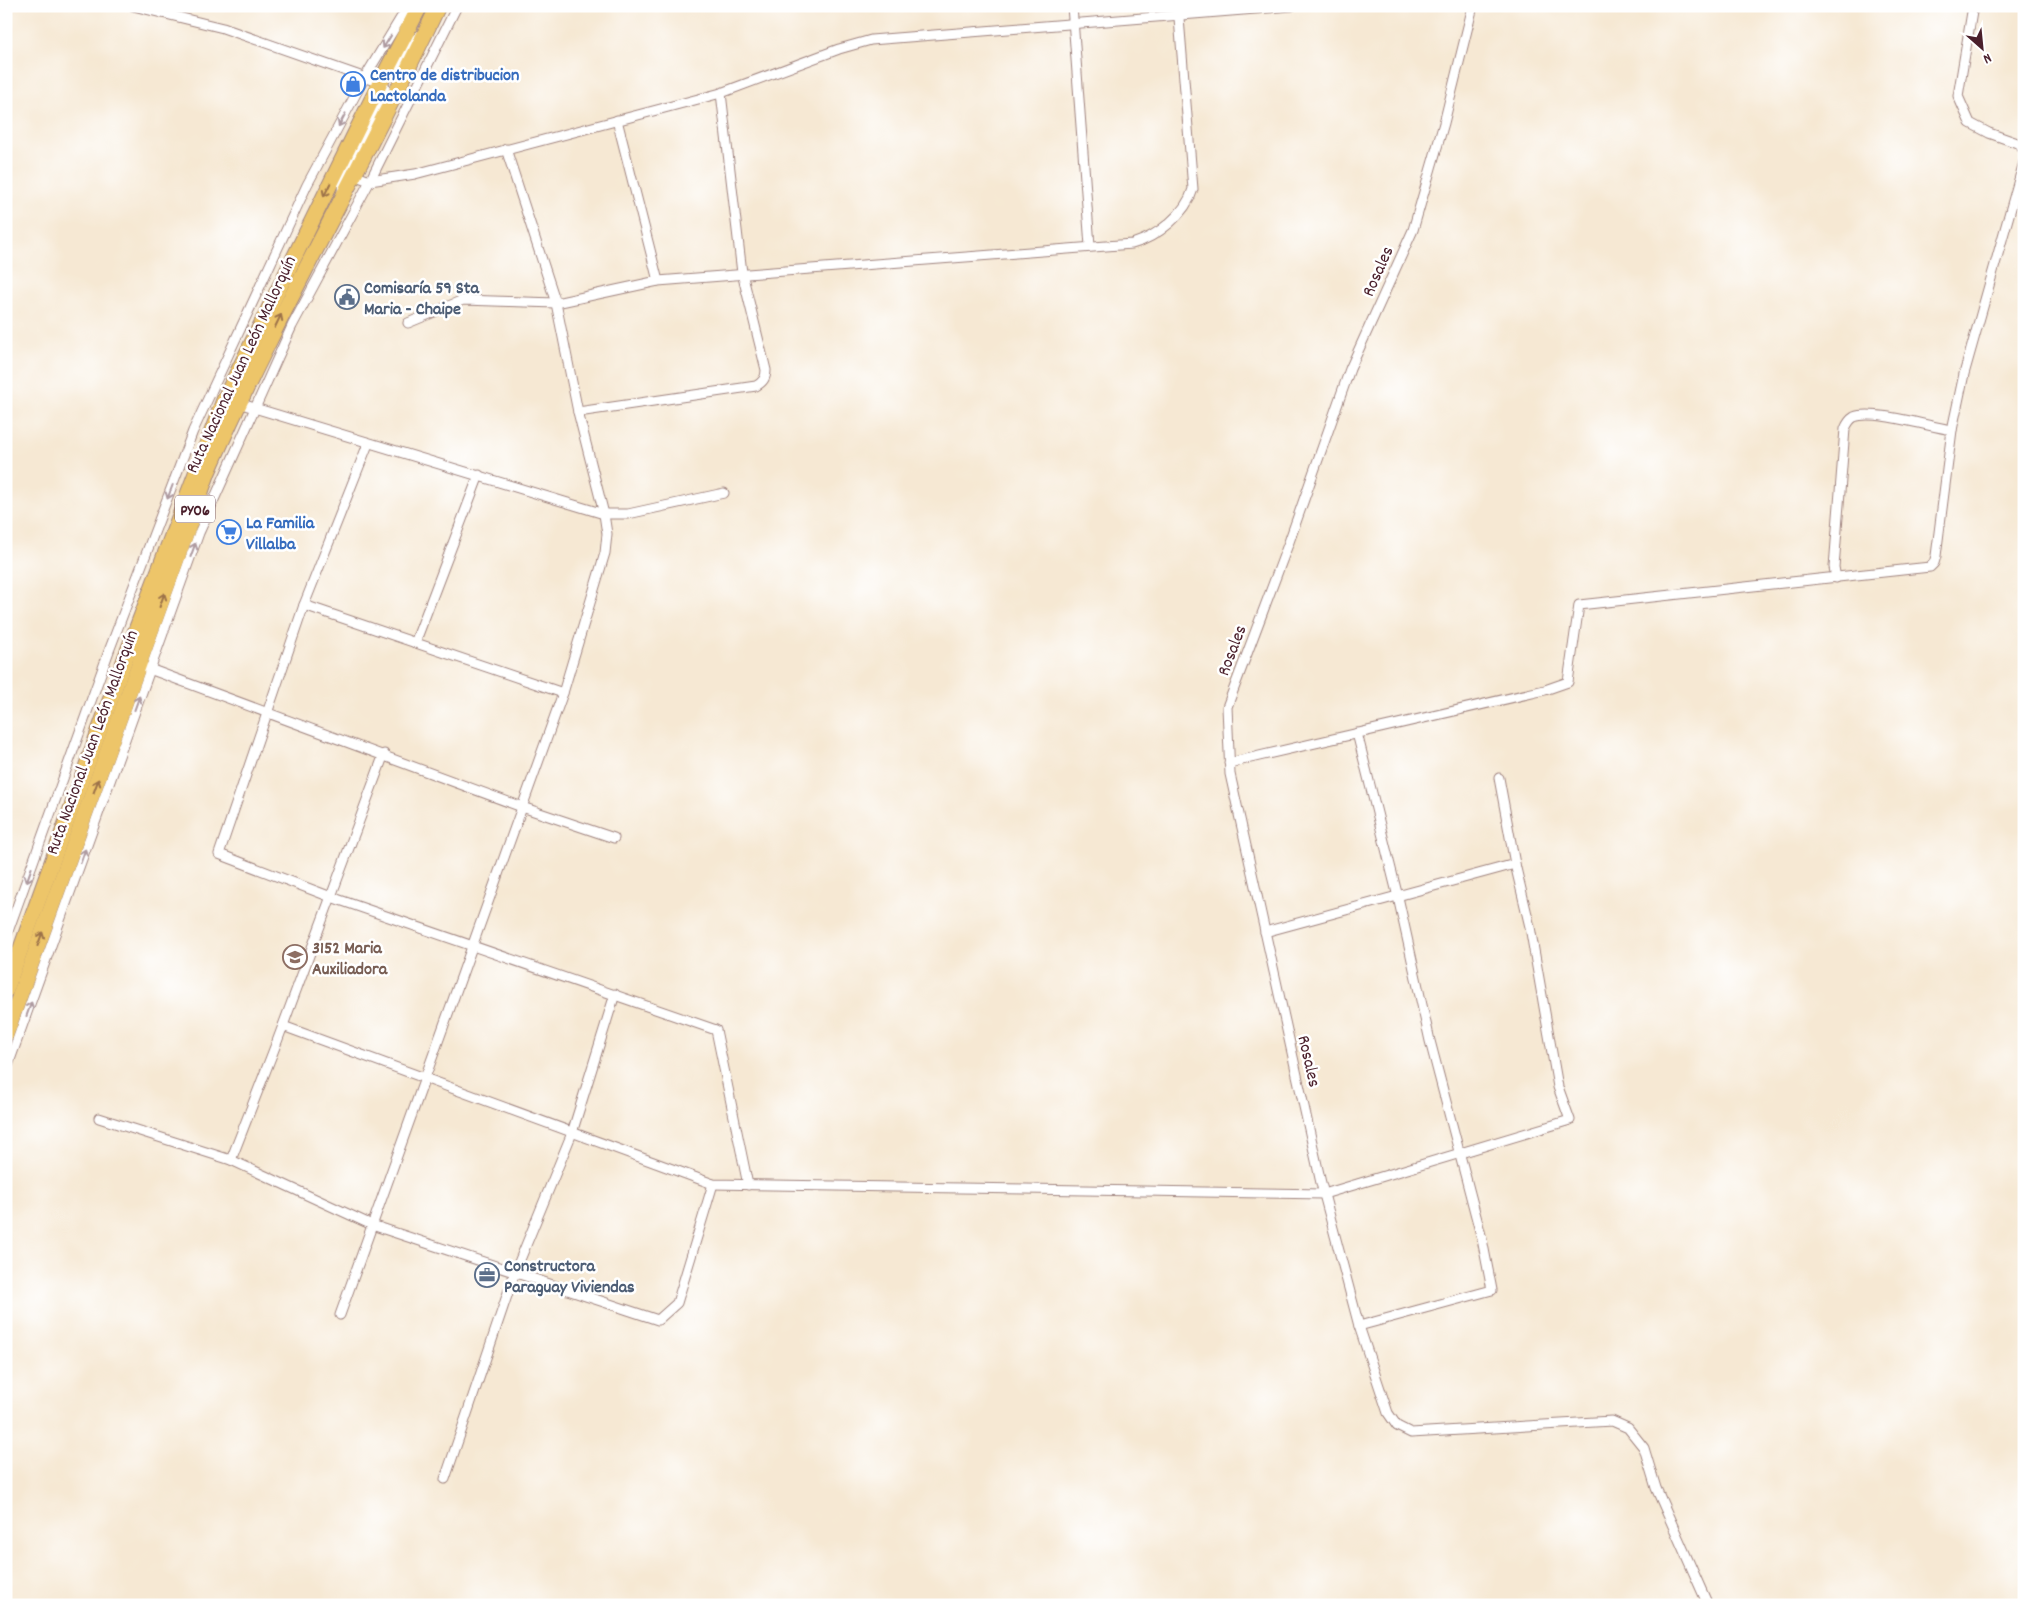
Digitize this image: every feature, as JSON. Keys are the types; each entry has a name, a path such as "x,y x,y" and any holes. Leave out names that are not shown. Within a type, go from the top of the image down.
{"highway":[{"name":"Ruta Nacional Juan León Mallorquín","path":"6,990 125,659 224,400 420,6"},
{"name":"Ruta Nacional Juan León Mallorquín","path":"6,1034 145,667 208,472 224,400 341,198 438,6"}],"street":[{"path":"133,6 223,28 382,83 386,91 343,175 341,198"},
{"path":"6,937 110,651 193,431 224,400 307,185 365,77 408,6"},
{"path":"6,1071 145,667 199,533 292,326 370,181 457,6"},
{"path":"1072,6 1090,246"},
{"path":"353,175 370,181 415,174 721,93 839,49 871,40 1074,24 1179,11 1292,6"},
{"name":"Rosales","path":"1473,6 1444,123 1413,230 1350,369 1289,542 1227,707 1229,763 1324,1194 1359,1326 1388,1413 1397,1426 1411,1434 1612,1421 1628,1428 1644,1448 1656,1488 1708,1605"},
{"path":"1973,6 1958,96 1970,123 1989,133 2020,144 2024,150"},
{"path":"408,323 463,300 556,303 658,281 1132,244 1142,241 1151,236 1190,201 1193,189 1179,11"},
{"path":"382,83 409,45 426,30"},
{"path":"578,412 756,386 762,383 766,370 742,273 721,93"},
{"path":"617,120 658,281"},
{"path":"340,1316 563,693 605,554 604,514 578,412 556,303 506,150"},
{"path":"1229,763 1545,690 1568,682 1579,605 1923,569 1934,564 1952,430 1964,374 2024,162"},
{"path":"224,400 604,514 628,514 724,493"},
{"path":"1836,578 1834,567 1836,537 1844,429 1847,423 1853,418 1871,415 1952,430"},
{"path":"368,444 304,605 219,854 331,897 473,944 716,1030 748,1185"},
{"path":"415,642 479,475"},
{"path":"304,605 563,693"},
{"path":"125,659 522,807 614,838"},
{"path":"1357,733 1398,897 1430,1041 1458,1154 1482,1239 1492,1290 1359,1326"},
{"path":"231,1160 384,754"},
{"path":"283,1026 424,1080 713,1184 1324,1194 1570,1120 1558,1088 1530,927 1515,864 1499,778"},
{"path":"1265,932 1515,864"},
{"path":"445,1479 515,1272 572,1133 615,994"},
{"path":"99,1118 231,1160 372,1225 658,1320 677,1303 713,1184"}],"place":[{"name":"Centro de distribucion Lactolanda","path":"353,84"},
{"name":"Comisaría 59 Sta Maria - Chaipe","path":"347,297"},
{"name":"La Familia Villalba","path":"229,532"},
{"name":"3152 Maria Auxiliadora","path":"295,957"},
{"name":"Constructora Paraguay Viviendas","path":"487,1275"}]}
